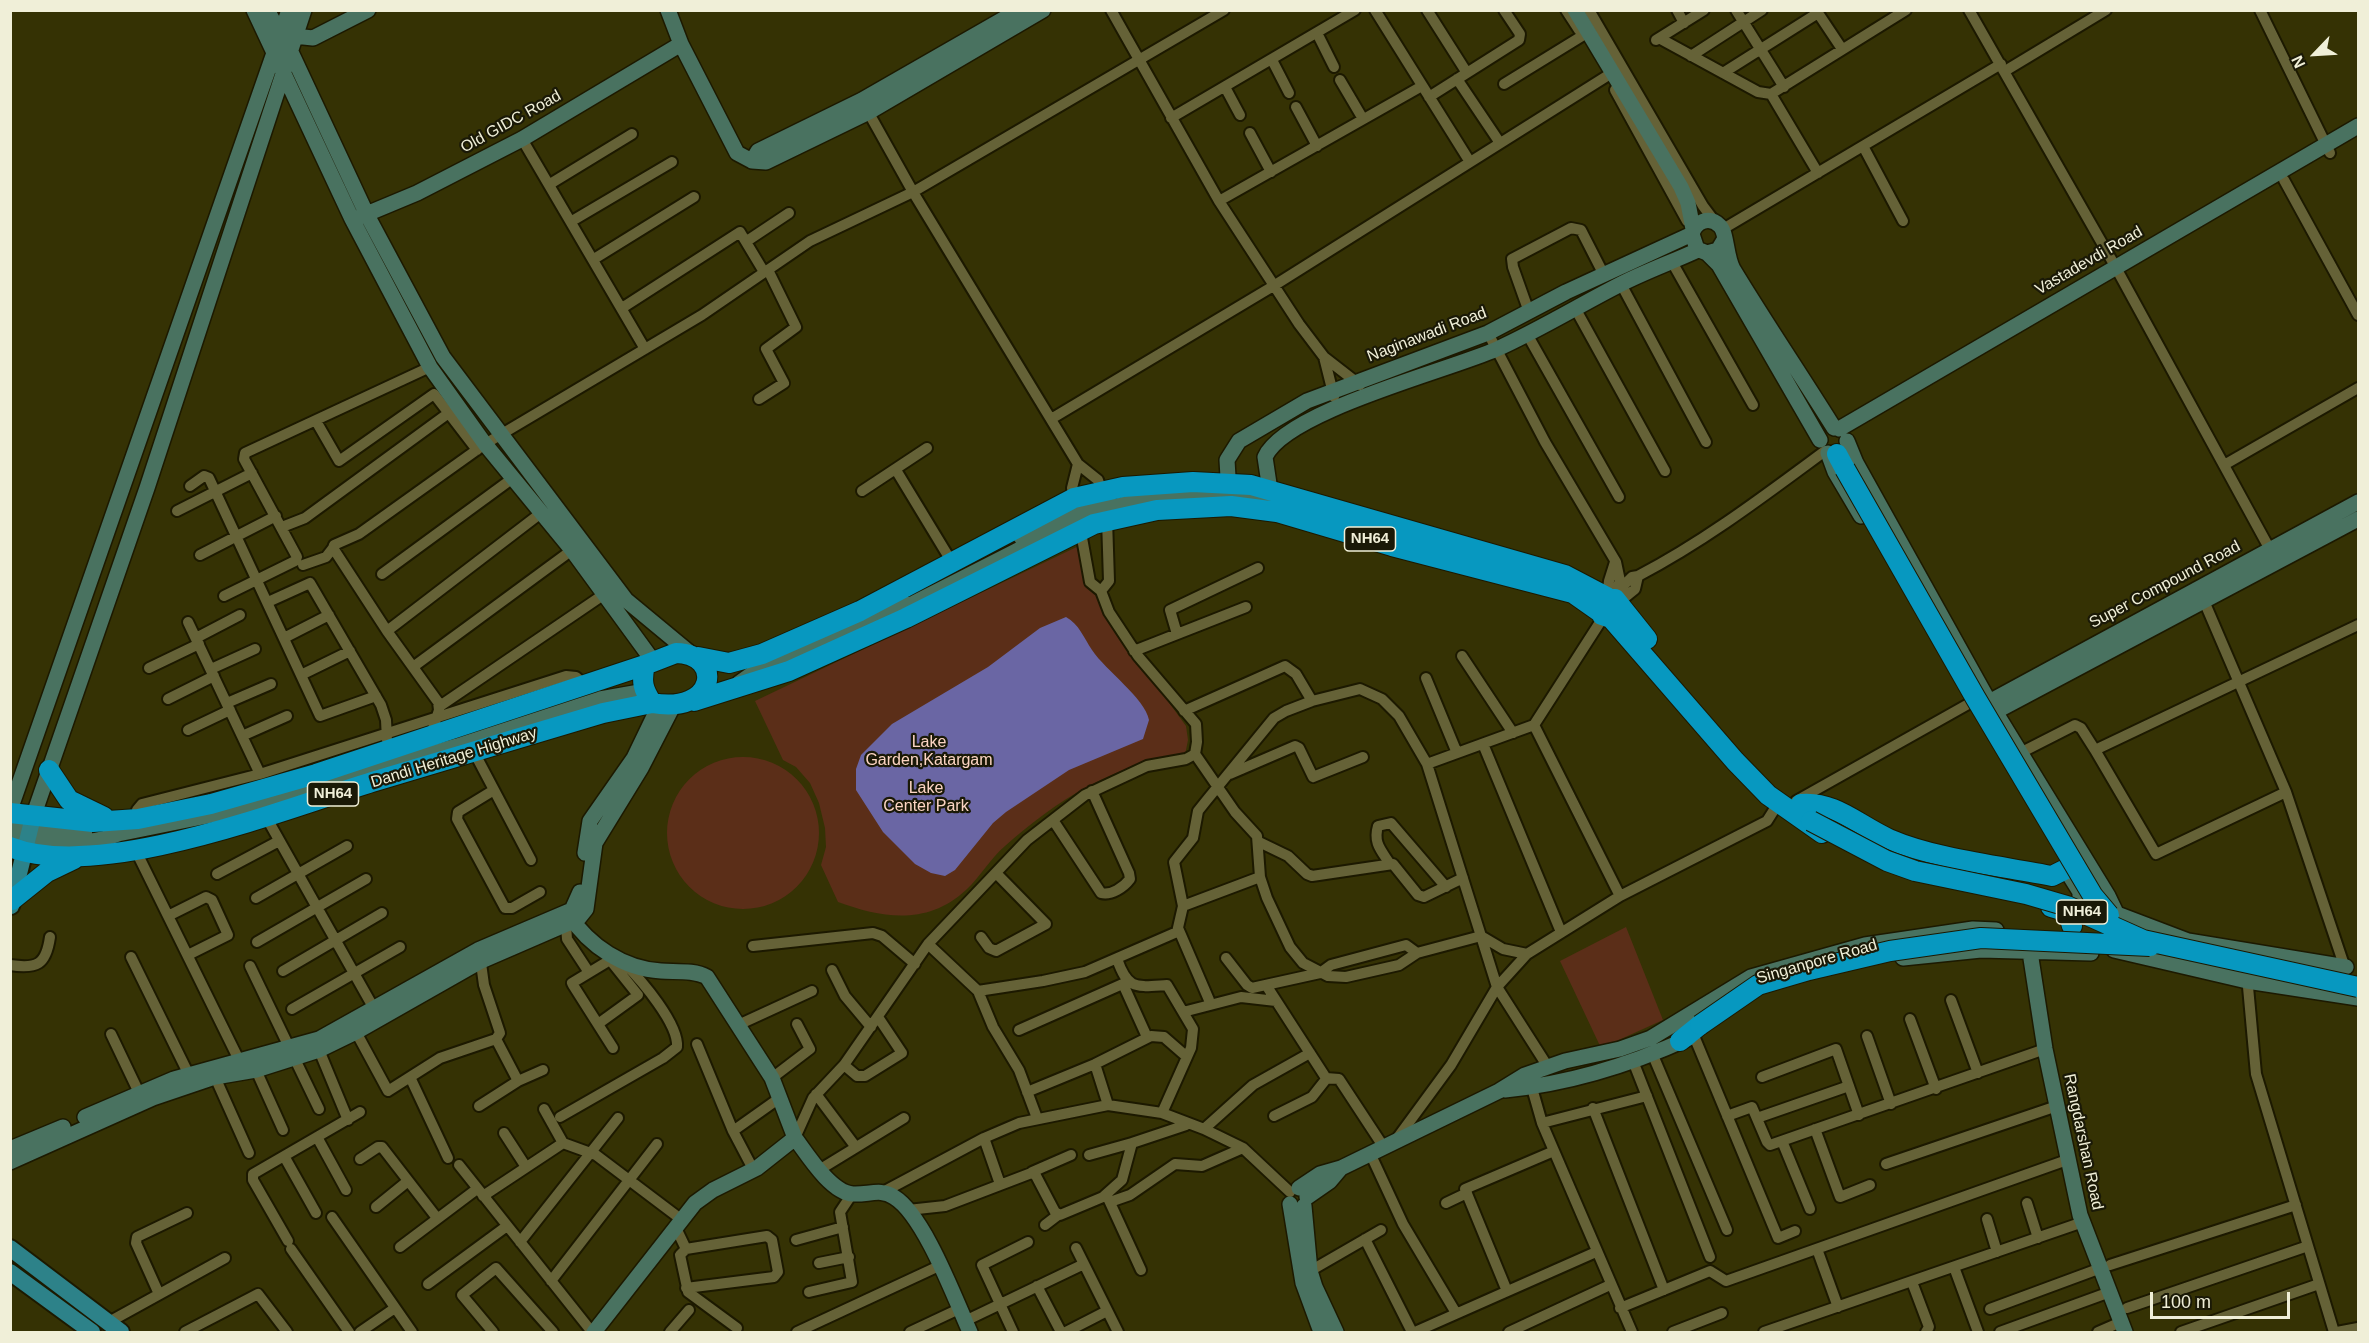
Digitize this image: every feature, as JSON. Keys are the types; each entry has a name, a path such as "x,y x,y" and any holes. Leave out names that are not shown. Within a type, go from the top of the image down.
{"highway":[{"path":"1836,444 2054,831 2093,896 2115,916"},
{"name":"NH64","path":"10,811 22,837 115,827 387,742 436,719 586,686 676,653 729,663 762,654 1077,514 1193,482 1228,494 1271,502 1565,574 1578,589 1610,607 1771,784 1800,809 1887,861 1916,871 2026,894 2057,903 2143,940 2358,987"},
{"name":"NH64","path":"658,701 693,700 789,671 906,618 1077,514 1105,505 1157,510 1228,494"},
{"path":"693,700 706,683 706,671 694,655"},
{"path":"647,665 642,680 658,701"},
{"name":"Dandi Heritage Highway","path":"22,837 60,857 135,849 186,839 603,713 658,701"},
{"path":"49,770 69,800 115,827"},
{"path":"2066,868 2052,876 1922,850 1888,839 1824,804 1800,809 1807,824 1872,861 1922,879 2064,910 2076,921"},
{"name":"NH64","path":"1800,809 1863,841 1917,863 2027,886 2070,899 2182,945 2352,970"},
{"path":"11,904 47,872 79,856"},
{"path":"1691,1034 1758,985 1809,970 1890,951 1981,938 2141,947 2159,944"}],"main road":[{"path":"11,904 22,837"},
{"path":"10,1248 115,1327"},
{"path":"10,1272 93,1332"}],"street":[{"path":"254,10 359,217 430,367 481,447"},
{"path":"10,824 22,837 49,770 151,477 283,68 288,40 289,10"},
{"path":"10,811 274,53 288,40 304,10"},
{"path":"288,40 314,38 368,10"},
{"path":"668,10 681,44 737,153 752,161 758,150 865,106 1043,10"},
{"path":"865,106 1019,10"},
{"path":"1111,10 1219,201 1299,324 1324,357 1372,396"},
{"path":"303,565 326,557 335,543 359,534 528,416 645,349 810,241 914,192 1224,10"},
{"path":"1171,118 1355,10"},
{"path":"1376,10 1470,162"},
{"path":"1427,10 1500,143"},
{"path":"1429,97 1521,38 1504,10"},
{"path":"1566,10 1607,76 1692,232"},
{"path":"1575,10 1681,187 1688,203 1693,244 1719,265 1836,444 1856,464 1990,703 2108,896 2122,935 2112,950 2247,981 2358,998"},
{"path":"1589,10 1718,228 1732,266 1836,444 1835,472 2080,892 2076,937 2084,950 2091,953"},
{"path":"1677,10 1684,23"},
{"path":"1704,10 1657,40 1758,92 1771,94 1901,12"},
{"path":"1736,10 1784,87"},
{"path":"1691,56 1762,10"},
{"path":"1969,10 2117,270 2274,557"},
{"path":"1692,232 1700,222 1718,228 2106,10"},
{"path":"2260,10 2328,149"},
{"path":"1723,73 1817,12 1842,49"},
{"path":"271,13 288,40 359,217 443,357 626,600 694,655"},
{"path":"1317,33 1334,67"},
{"path":"1504,84 1582,36"},
{"name":"Old GIDC Road","path":"359,217 417,193 522,139 681,44"},
{"path":"1272,60 1289,93"},
{"path":"1051,419 1275,285 1607,76"},
{"path":"1340,80 1362,119"},
{"path":"1219,201 1422,86"},
{"path":"1225,87 1240,115"},
{"path":"1771,94 1818,173"},
{"path":"865,106 914,192 1078,464 1098,480 1105,505 1109,581 1101,591"},
{"path":"1296,108 1317,146"},
{"name":"Vastadevdi Road","path":"2117,270 2284,180 2358,126"},
{"path":"1250,133 1271,172"},
{"path":"550,184 632,134"},
{"name":"Vastadevdi Road","path":"1610,607 1627,580 1676,556 1836,444 2117,270 2328,149 2358,137"},
{"path":"522,139 645,349"},
{"path":"1863,146 1904,221"},
{"path":"572,221 672,162"},
{"path":"2284,180 2358,315"},
{"path":"1578,589 1425,541 1417,543 1271,502 1265,467 1268,450 1296,426 1337,407 1496,349 1621,284 1672,262 1702,252 1718,250 1718,228 1681,187"},
{"path":"594,259 694,197"},
{"path":"747,241 789,213"},
{"path":"1529,312 1512,259 1571,228 1581,230 1604,275"},
{"path":"622,308 739,232 766,271 796,327 766,349 784,383 759,399"},
{"name":"Naginawadi Road","path":"1228,494 1227,460 1239,441 1307,401 1488,333 1692,232"},
{"path":"1672,262 1753,405"},
{"path":"1621,284 1706,442"},
{"path":"1575,308 1665,471"},
{"path":"1427,765 1533,725 1610,607 1609,581 1616,562 1545,442 1488,333"},
{"path":"1527,334 1619,497"},
{"path":"1324,357 1337,407"},
{"path":"224,596 297,559 244,459 245,453 430,367"},
{"path":"2224,465 2358,388"},
{"path":"115,827 212,815 341,777 361,766 602,688 647,665 572,550 513,478 481,447 436,396 432,395 339,461 316,421"},
{"path":"282,527 308,516 450,412"},
{"path":"862,491 927,448"},
{"path":"1078,464 1072,488 1090,582 1101,591 1109,612 1134,651 1196,724 1195,754 1217,788 1259,842 1288,856 1306,874 1312,876 1390,864 1396,866 1421,896 1427,896 1463,878"},
{"path":"871,618 955,567 896,470"},
{"path":"177,512 252,473"},
{"path":"190,486 207,476 258,579 320,716 376,696"},
{"path":"382,574 513,478"},
{"name":"Super Compound Road","path":"1990,703 2204,601 2358,502"},
{"path":"387,632 541,513"},
{"path":"731,689 767,663 871,618 914,603 1077,514"},
{"path":"200,555 276,516"},
{"name":"Super Compound Road","path":"1990,703 2274,557 2358,519"},
{"path":"333,548 387,632 413,667 436,719 603,595"},
{"path":"413,667 572,550"},
{"path":"1177,634 1170,610 1258,568"},
{"path":"268,602 308,582 384,712 387,742"},
{"path":"2204,601 2241,682 2286,792 2352,970"},
{"path":"1134,651 1246,607"},
{"path":"149,668 240,615"},
{"path":"284,638 329,615"},
{"path":"188,622 242,736 253,782"},
{"path":"2095,750 2358,626"},
{"path":"168,699 255,649"},
{"path":"301,675 350,651"},
{"path":"1462,656 1514,733"},
{"path":"729,663 767,663"},
{"path":"1184,711 1285,666 1296,674 1312,701"},
{"path":"1426,678 1457,753"},
{"path":"188,730 271,684"},
{"path":"978,991 1085,972 1177,932 1183,906 1174,862 1193,838 1198,811 1274,718 1312,701 1360,689 1372,693 1399,716 1427,765 1497,987 1548,1067"},
{"path":"191,1079 256,1070 377,1014 479,955 569,920 585,909 596,843 641,768 658,701 600,699 457,746 353,777 341,777"},
{"path":"1383,1146 1451,1065 1497,987 1527,954 1620,896 1767,821 1800,809 1970,703 1990,703"},
{"path":"242,736 286,716"},
{"path":"2020,753 2075,724 2081,728 2156,854 2286,792"},
{"path":"1533,725 1620,896"},
{"path":"1483,744 1561,932"},
{"path":"1230,774 1295,746 1299,747 1313,777 1363,757"},
{"path":"474,752 531,860"},
{"path":"459,1166 593,1332 679,1224 706,1194 753,1170 795,1138 816,1094 844,1065 928,944 1027,840 1092,791 1147,766 1186,759 1195,754"},
{"path":"494,790 458,812 457,819 505,908 512,908 540,892"},
{"path":"1053,820 1101,893 1110,893 1121,887 1130,879 1130,873 1092,791"},
{"path":"265,815 377,1014"},
{"path":"1390,864 1378,846 1375,836 1378,826 1390,823 1446,887"},
{"path":"217,874 279,841"},
{"path":"1259,842 1260,877 1290,947 1303,963 1320,973"},
{"path":"256,898 347,846"},
{"path":"135,849 239,1060"},
{"path":"981,937 989,948 996,951 1046,924 996,873"},
{"path":"1183,906 1260,877"},
{"path":"257,942 366,879"},
{"path":"168,916 206,897 213,900 228,935 188,955"},
{"name":"Singanpore Road","path":"1298,1197 1330,1181 1341,1168 1499,1091 1525,1075 1620,1049 1651,1038 1751,977 1865,945 1973,929 2064,933 2085,910 2100,907 2108,909 2115,916"},
{"path":"283,971 382,913"},
{"path":"2115,916 2188,941 2352,970"},
{"path":"569,920 602,948 625,963 646,970 701,974 707,977 772,1078 795,1138 819,1170 837,1188 852,1194 883,1192 984,1138 1037,1118 1108,1105 1162,1113 1186,1125 1204,1129 1243,1148 1298,1197 1310,1271 1336,1332"},
{"path":"569,920 569,943 588,971"},
{"path":"1178,928 1209,1000"},
{"path":"753,946 812,937 873,933 882,936 915,964"},
{"path":"1226,958 1249,987 1320,973 1346,977 1399,965 1417,953 1481,936 1503,949 1527,954"},
{"path":"10,964 27,968 40,962 48,953 50,937"},
{"path":"928,944 978,991 993,1027 1019,1070 1037,1118"},
{"path":"1320,973 1331,965 1406,945 1417,953"},
{"path":"292,1009 400,947"},
{"name":"Singanpore Road","path":"1499,1091 1532,1088 1634,1061 1691,1034 1760,994 1811,979 1892,960 1981,950 2099,954 2112,950"},
{"path":"2247,951 2247,981 2256,1074 2335,1332 2358,1328"},
{"name":"Rangdarshan Road","path":"2030,952 2045,1049 2067,1160 2083,1222 2105,1267 2110,1292 2124,1321"},
{"path":"356,1032 388,1091 444,1056 496,1039 500,1033 484,985 479,955"},
{"path":"131,957 191,1079"},
{"path":"1117,959 1147,1037"},
{"path":"598,1024 638,995 614,962 605,962 572,983 613,1048"},
{"path":"560,1117 663,1058 677,1047 675,1034 650,992 625,963"},
{"path":"250,966 294,1053 319,1109"},
{"path":"832,970 845,996 871,1027"},
{"path":"1018,1030 1125,983 1134,986 1167,985 1193,1029 1187,1057 1162,1113"},
{"path":"1266,985 1327,1078 1339,1080 1383,1146 1403,1224 1456,1313"},
{"path":"738,1025 812,991"},
{"path":"1183,1012 1241,997 1276,1000"},
{"path":"1951,1000 1978,1073"},
{"path":"10,1149 239,1060 319,1050 356,1032 377,1014"},
{"path":"844,1065 857,1076 865,1076 902,1053 878,1017"},
{"path":"1910,1019 1936,1089"},
{"path":"772,1078 810,1049 797,1024"},
{"path":"111,1034 141,1097"},
{"path":"1691,1034 1778,1238 1795,1231"},
{"path":"1027,1092 1095,1064 1147,1037 1158,1035 1164,1037 1187,1057"},
{"path":"1867,1036 1892,1104"},
{"path":"496,1039 518,1081"},
{"path":"697,1044 753,1170"},
{"path":"1762,1077 1835,1049 1860,1115"},
{"path":"1727,1116 1752,1107 1768,1144 1936,1089 2045,1049"},
{"path":"319,1050 348,1120"},
{"path":"1204,1129 1253,1085 1310,1053"},
{"path":"1652,1053 1726,1230"},
{"path":"1634,1061 1710,1257"},
{"path":"1095,1064 1108,1105"},
{"path":"256,1070 283,1130"},
{"path":"479,1106 518,1081 543,1070"},
{"path":"214,1077 249,1152"},
{"path":"410,1077 448,1158"},
{"path":"1274,1116 1312,1097 1327,1078"},
{"path":"1757,1118 1849,1086"},
{"path":"1532,1088 1542,1123 1632,1332"},
{"path":"816,1094 855,1146"},
{"path":"1542,1123 1593,1108 1647,1096"},
{"path":"10,1162 141,1097"},
{"path":"734,1131 781,1097"},
{"path":"1886,1164 2057,1106"},
{"path":"1593,1108 1665,1290"},
{"path":"544,1109 563,1143 591,1152 630,1179 679,1224 686,1249"},
{"path":"349,1332 290,1245 252,1177 360,1112"},
{"path":"520,1242 618,1118"},
{"path":"819,1170 904,1118"},
{"path":"1089,1155 1186,1125"},
{"path":"1815,1129 1840,1197 1870,1185"},
{"path":"504,1133 526,1167"},
{"path":"317,1137 346,1190"},
{"path":"984,1138 1000,1184"},
{"path":"1782,1141 1810,1209"},
{"path":"400,1247 438,1218 563,1143"},
{"path":"1108,1198 1124,1178 1132,1143"},
{"path":"551,1281 657,1144"},
{"path":"360,1159 380,1146 438,1218"},
{"path":"1045,1225 1058,1215 1108,1198 1130,1195 1175,1164 1202,1166 1243,1148"},
{"path":"1507,1291 1466,1188 1554,1151"},
{"path":"908,1210 945,1206 1071,1155"},
{"path":"284,1156 316,1213"},
{"path":"1620,1308 1710,1271 1725,1282 2067,1160"},
{"path":"1032,1172 1036,1173 1058,1215"},
{"path":"376,1208 408,1181"},
{"path":"883,1192 893,1196 908,1210 939,1266 965,1321"},
{"path":"1446,1203 1467,1193"},
{"path":"809,1292 852,1282 840,1212 852,1194"},
{"path":"1298,1197 1303,1283 1321,1332"},
{"path":"1108,1198 1141,1270"},
{"path":"2027,1203 2038,1238"},
{"path":"1990,1309 2105,1267 2296,1205"},
{"path":"159,1294 136,1243 137,1236 187,1213"},
{"path":"332,1217 412,1332"},
{"path":"1987,1219 1997,1252"},
{"path":"1764,1332 2083,1222"},
{"path":"428,1284 507,1226"},
{"path":"796,1240 843,1227"},
{"path":"1310,1271 1381,1230"},
{"path":"686,1288 774,1277 778,1272 772,1240 766,1236 686,1249 680,1255 686,1288 693,1296 736,1328"},
{"path":"1365,1239 1413,1332 1596,1252"},
{"path":"1013,1332 982,1265 1028,1242"},
{"path":"2101,1332 2308,1246"},
{"path":"1076,1248 1118,1332"},
{"path":"1817,1249 1838,1307"},
{"path":"819,1263 849,1257"},
{"path":"115,1327 159,1294 225,1258"},
{"path":"910,1332 965,1321 1084,1264"},
{"path":"797,1332 939,1266"},
{"path":"1954,1267 1978,1332"},
{"path":"493,1332 462,1295 496,1268 553,1332"},
{"path":"1912,1282 1929,1327 1926,1332"},
{"path":"2181,1332 2319,1284"},
{"path":"1509,1332 1610,1285"},
{"path":"1037,1286 1061,1332"},
{"path":"2000,1332 2110,1292"},
{"path":"185,1332 258,1294 286,1332"},
{"path":"360,1332 395,1308"},
{"path":"670,1332 689,1310"},
{"path":"1066,1332 1107,1311"},
{"path":"1673,1332 1722,1313"}],"green space":[{"name":"Lake Garden,Katargam","path":"1085,543 1089,549 1101,609 1186,726 1188,740 1185,755 1135,766 1088,786 1066,799 1005,846 966,890 951,902 936,909 904,916 888,915 838,902 821,865 826,847 825,828 819,803 810,783 796,767 783,760 755,701"},
{"path":"743,757 758,758 772,763 797,779 813,804 818,818 818,848 813,862 797,887 772,903 758,908 743,909 728,908 714,903 689,887 673,862 668,848 667,833 668,818 673,804 689,779 714,763 728,758"},
{"path":"1626,927 1663,1020 1601,1048 1560,961"}],"shaded area":[{"path":"1066,617 1078,627 1098,658 1133,694 1146,712 1149,720 1143,739 1069,770 1006,812 993,823 955,870 945,876 931,873 915,864 883,832 856,790 856,769 861,755 892,724 988,667 1040,628"}],"park label":[{"name":"Lake Center Park","path":"926,798"}]}
